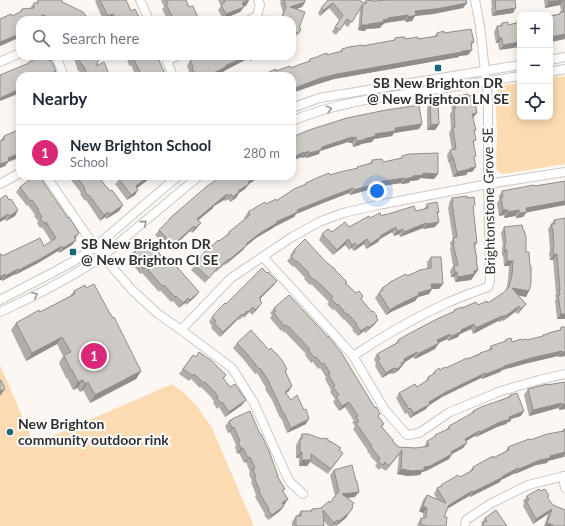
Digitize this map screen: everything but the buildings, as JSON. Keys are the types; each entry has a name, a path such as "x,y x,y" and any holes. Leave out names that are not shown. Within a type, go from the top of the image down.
{"street":[{"path":"140,0 147,16"},
{"path":"257,16 260,5 258,0"},
{"name":"Brightonstone Grove SE","path":"352,356 406,323 448,302 488,287 490,282 488,99 480,26 475,0"},
{"path":"0,62 16,55"},
{"path":"553,59 565,57"},
{"path":"58,60 62,72"},
{"path":"167,60 171,72"},
{"path":"296,107 319,98 517,65"},
{"path":"553,72 565,70"},
{"path":"296,120 357,102 517,77"},
{"path":"181,330 231,278 292,237 319,222 343,212 488,184 565,172"},
{"path":"0,184 16,175"},
{"path":"49,180 95,247 131,289 157,313 232,368 254,403 289,481 303,494"},
{"path":"0,300 74,261 95,247 173,180"},
{"path":"0,312 87,267 103,256 194,180"},
{"path":"263,257 340,340 352,356 385,410 408,435 419,433 450,412 501,391 565,374"},
{"path":"465,526 466,520 490,504 528,485 564,476 565,488"}],"shaded area":[{"path":"565,76 565,164 503,174 497,171 495,97 500,86 517,83 517,120 553,120 553,78"},
{"path":"0,365 34,444 172,384 183,392 197,406 212,428 254,526 0,526"}],"place":[{"name":"SB New Brighton DR @ New Brighton LN SE","path":"438,68"},
{"name":"SB New Brighton DR @ New Brighton CI SE","path":"73,252"},
{"name":"New Brighton School","path":"94,356"},
{"name":"New Brighton community outdoor rink","path":"10,432"}]}
